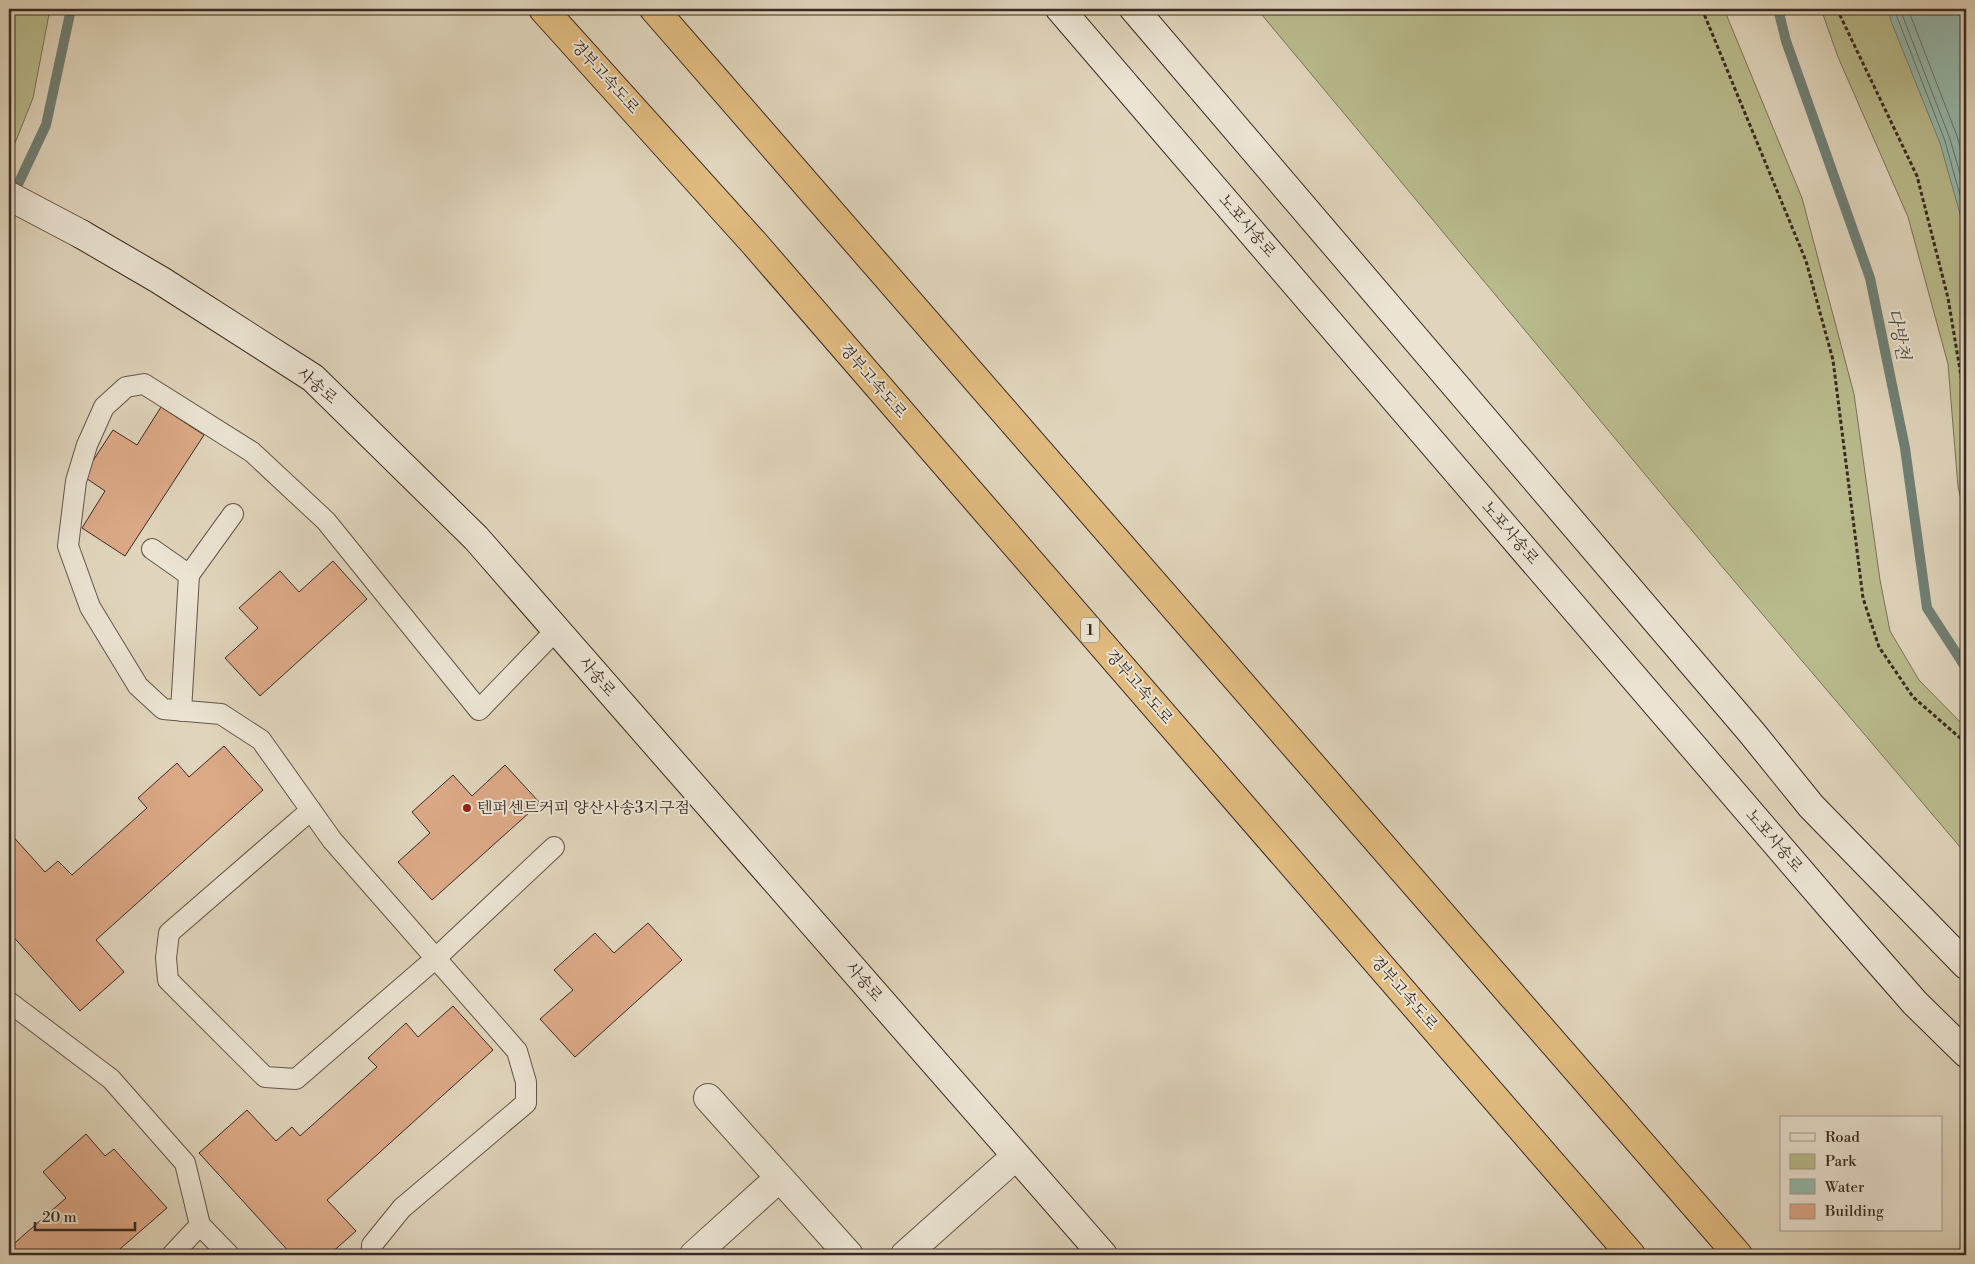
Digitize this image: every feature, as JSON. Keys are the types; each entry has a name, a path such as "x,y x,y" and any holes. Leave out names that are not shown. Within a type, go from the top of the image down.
{"highway":[{"name":"경부고속도로","path":"543,9 768,258 1632,1255"},
{"path":"654,9 1738,1255"}],"main road":[{"name":"노포사송로","path":"1060,9 1830,906 1915,1003 1966,1053"},
{"path":"1134,9 1812,806 1966,965"},
{"name":"사송로","path":"9,196 81,234 160,280 313,378 476,538 1102,1255"},
{"path":"708,1098 849,1255"},
{"path":"906,1255 1016,1156"},
{"path":"694,1255 779,1178"}],"lane":[{"path":"372,1255 372,1245 402,1208 526,1103 526,1082 517,1051 332,840 261,740 220,714 162,709 138,686 90,607 68,546 76,481 87,444 104,407 126,387 144,384 170,399 259,459 326,521 480,710 556,630"},
{"path":"181,711 189,576 233,514"},
{"path":"152,549 189,576"},
{"path":"311,810 169,933 166,958 168,980 265,1077 296,1078 436,958 554,847"},
{"path":"9,1002 111,1078 185,1163 200,1225 229,1255"},
{"path":"172,1255 200,1225"}],"path":[{"path":"1702,9 1806,261 1833,360 1863,598 1879,647 1913,698 1966,743"},
{"path":"1837,9 1917,176 1948,298 1966,406"}],"green space":[{"path":"9,9 50,9 33,98 9,158"},
{"path":"1257,9 1724,9 1802,198 1854,394 1880,580 1890,631 1919,680 1966,728 1966,854 1719,563"},
{"path":"1821,9 1966,9 1966,520 1958,487 1948,364 1908,217 1838,57"}],"water":[{"path":"1888,9 1966,9 1966,235 1940,143 1891,21"}],"building":[{"path":"161,407 204,435 125,556 82,528 105,491 83,476 113,430 137,445"},
{"path":"333,561 367,599 260,696 225,658 258,628 239,608 280,571 299,592"},
{"path":"224,746 263,790 96,940 124,972 80,1011 9,932 9,832 45,872 58,861 72,875 147,808 138,798 177,763 189,777"},
{"path":"505,765 540,803 432,900 398,862 430,833 412,812 453,775 472,796"},
{"path":"648,923 682,960 575,1057 540,1019 573,990 554,970 595,933 614,953"},
{"path":"453,1006 493,1050 327,1200 356,1231 329,1255 292,1255 199,1153 247,1110 276,1141 292,1127 300,1136 377,1067 368,1058 406,1023 418,1037"},
{"path":"86,1134 105,1156 114,1149 167,1208 113,1255 9,1255 9,1248 66,1198 43,1172"}],"waterway":[{"path":"12,197 46,125 71,9"},
{"name":"다방천","path":"1778,9 1786,41 1870,278 1905,448 1927,608 1966,668"}],"place":[{"name":"텐퍼센트커피 양산사송3지구점","path":"467,808"}]}
